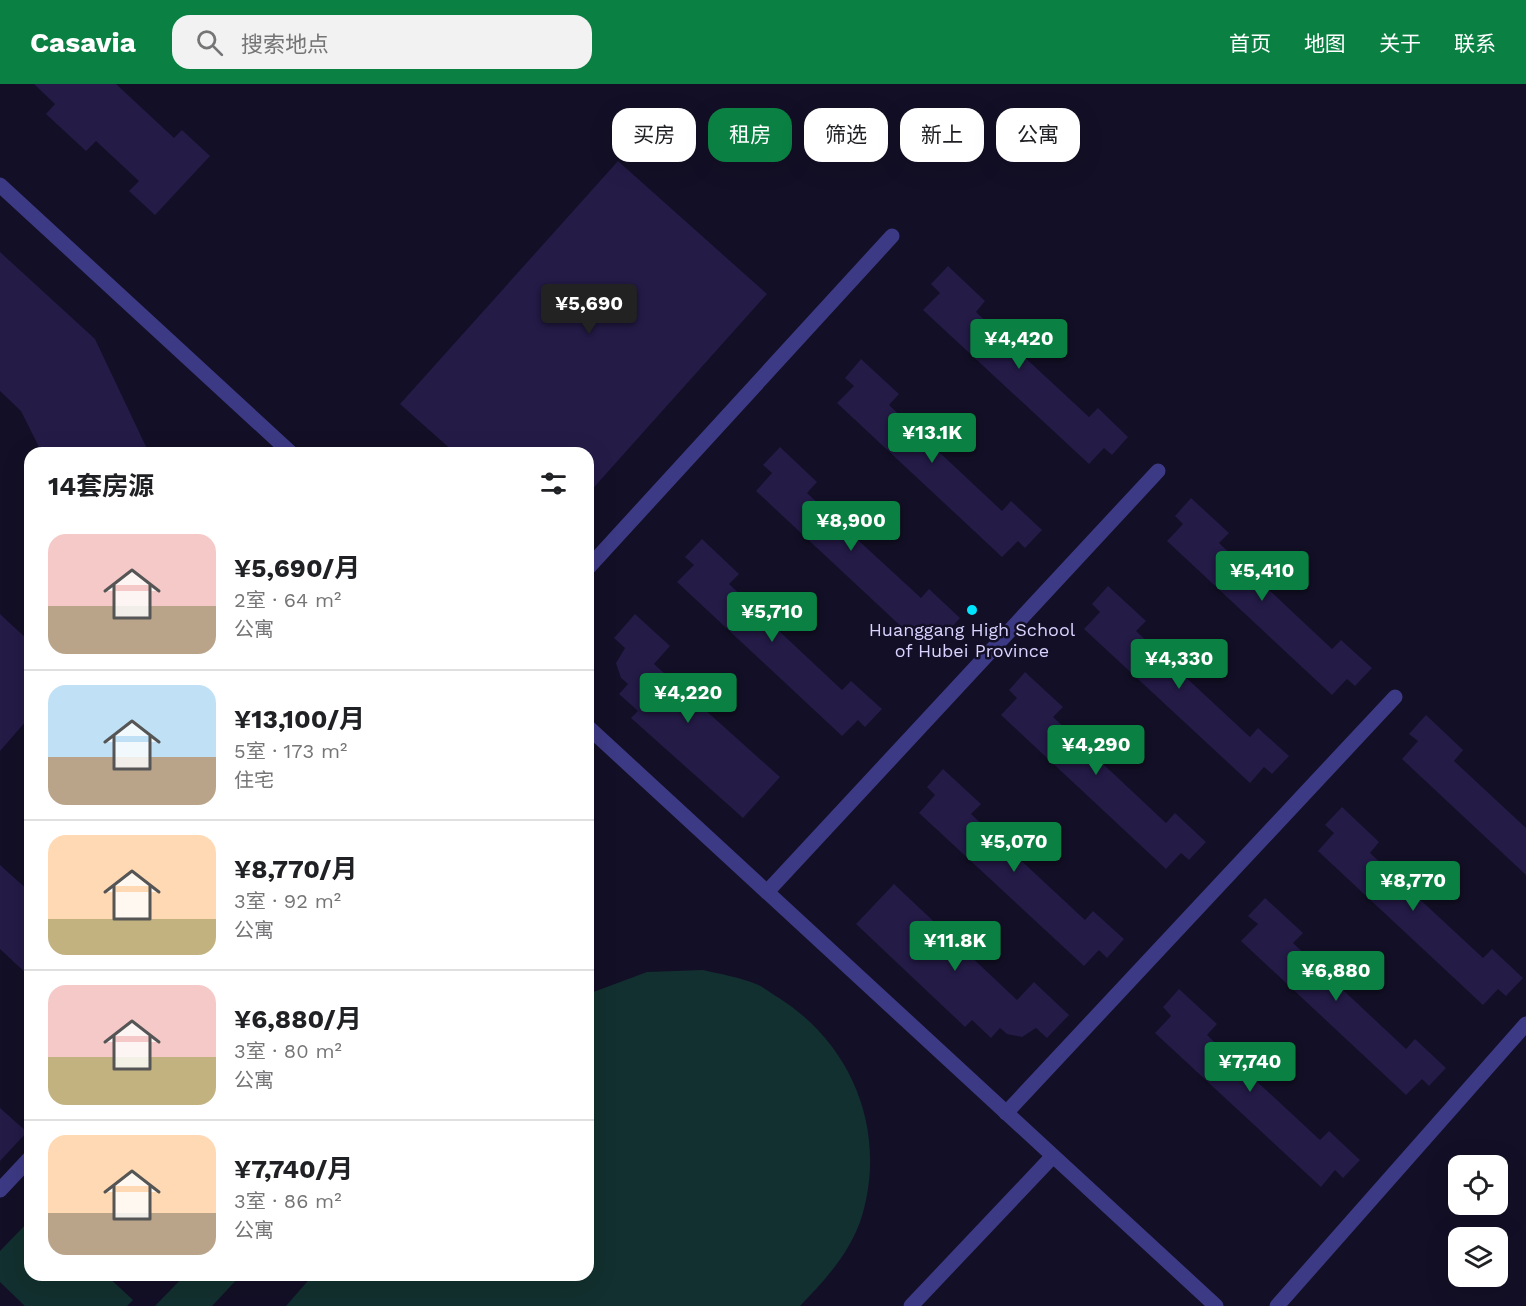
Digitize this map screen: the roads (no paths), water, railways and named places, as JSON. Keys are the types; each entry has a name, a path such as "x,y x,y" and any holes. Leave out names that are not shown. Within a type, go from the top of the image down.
{"lane":[{"path":"0,185 284,447"},
{"path":"594,561 892,236"},
{"path":"767,892 1158,471"},
{"path":"1006,1113 1395,697"},
{"path":"594,733 1216,1306"},
{"path":"1277,1306 1526,1024"},
{"path":"911,1306 1053,1156"},
{"path":"0,1190 24,1164"}],"place":[{"name":"Huanggang High School of Hubei Province","path":"972,610"}]}
